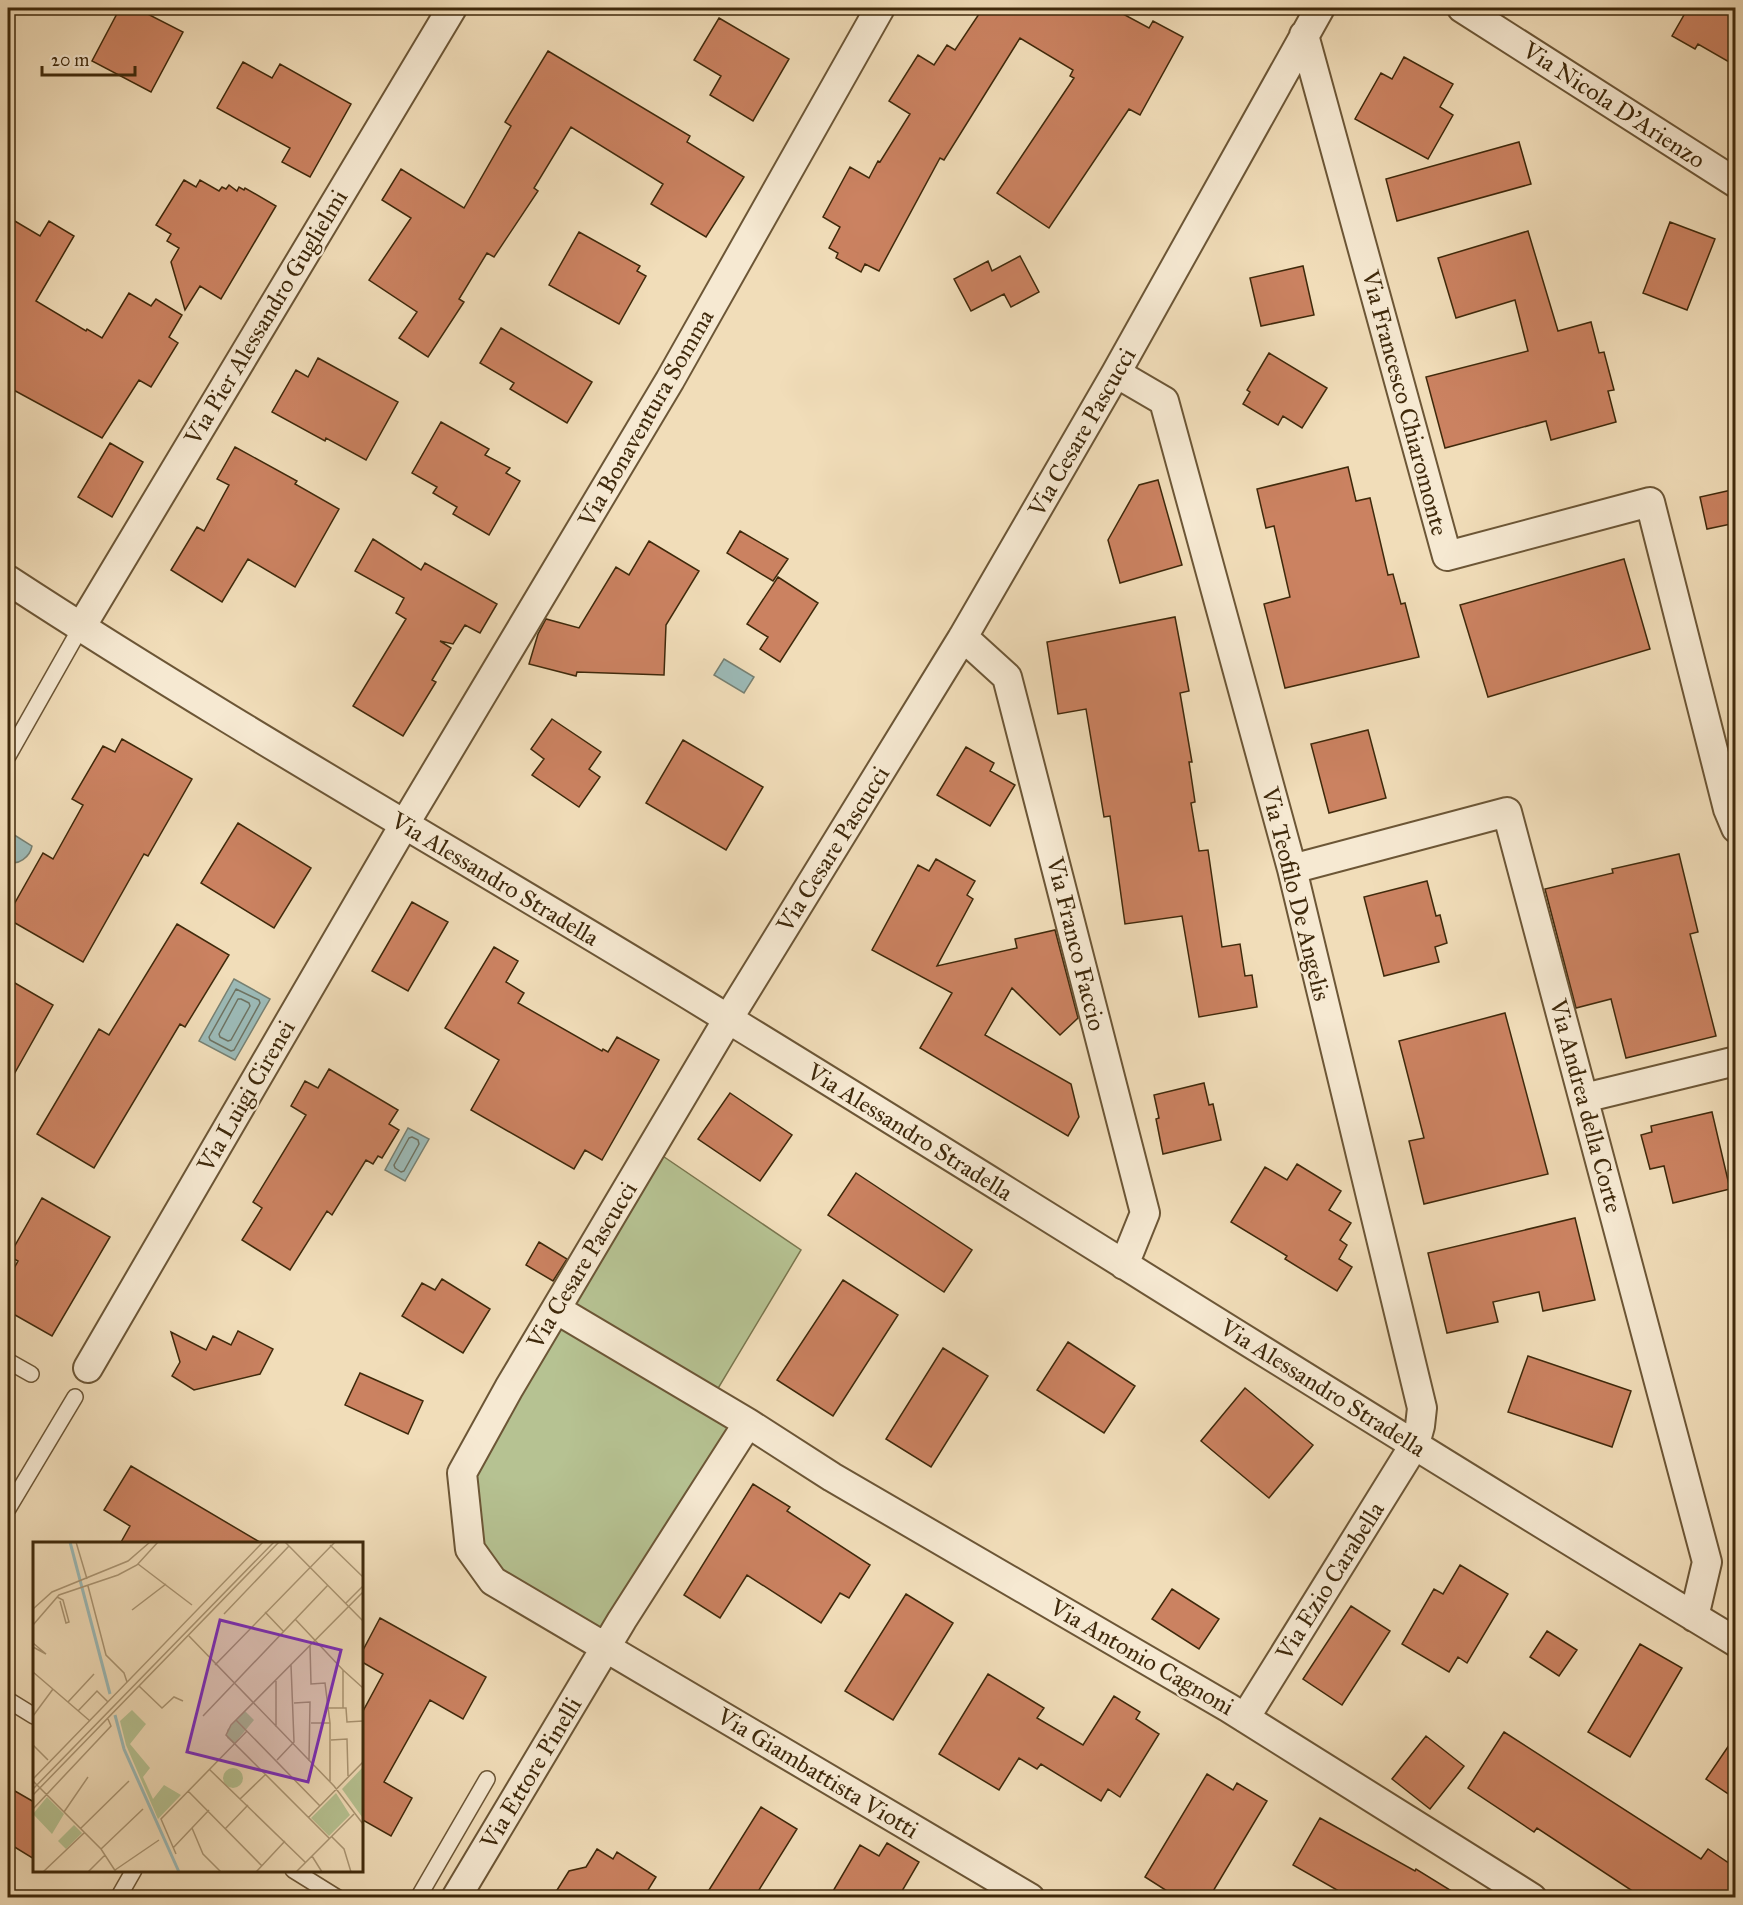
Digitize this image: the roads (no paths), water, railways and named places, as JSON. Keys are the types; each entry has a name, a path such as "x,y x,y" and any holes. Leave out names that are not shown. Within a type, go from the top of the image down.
{"street":[{"name":"Via Pier Alessandro Guglielmi","path":"81,627 452,8"},
{"name":"Via Bonaventura Somma","path":"404,825 670,380 879,8"},
{"name":"Via Cesare Pascucci","path":"606,1648 493,1581 470,1549 462,1473 508,1388 728,1019 963,637 1116,373 1320,8"},
{"name":"Via Nicola D'Arienzo","path":"1462,8 1736,183"},
{"name":"Via Francesco Chiaromonte","path":"1304,35 1447,556 1650,502 1725,798 1736,828"},
{"name":"Via Teofilo De Angelis","path":"1116,373 1164,401 1292,869 1422,1408 1420,1426 1414,1444"},
{"name":"Via Alessandro Stradella","path":"8,580 404,825 728,1019 1736,1642"},
{"name":"Via Franco Faccio","path":"963,637 1007,677 1143,1202 1145,1213 1124,1265"},
{"name":"Via Andrea della Corte","path":"1292,869 1507,812 1707,1562 1694,1617"},
{"name":"Via Luigi Cirenei","path":"88,1368 404,825"},
{"path":"1584,1098 1736,1061"},
{"name":"Via Antonio Cagnoni","path":"556,1309 748,1423 832,1477 1245,1718 1532,1898"},
{"name":"Via Ettore Pinelli","path":"456,1898 606,1648 748,1423"},
{"name":"Via Ezio Carabella","path":"1245,1718 1414,1444"},
{"name":"Via Giambattista Viotti","path":"606,1648 1030,1898"}],"lane":[{"path":"8,756 81,627"},
{"path":"8,1360 31,1374"},
{"path":"8,1509 75,1397"},
{"path":"8,1700 33,1715"},
{"path":"418,1898 487,1779"},
{"path":"118,1898 133,1872"},
{"path":"296,1872 338,1898"}],"water":[{"path":"724,659 754,677 744,693 714,675"},
{"path":"8,831 32,846 29,854 16,863 8,862"},
{"path":"234,979 270,999 235,1060 199,1041"},
{"path":"408,1128 429,1139 405,1181 385,1170"}]}
